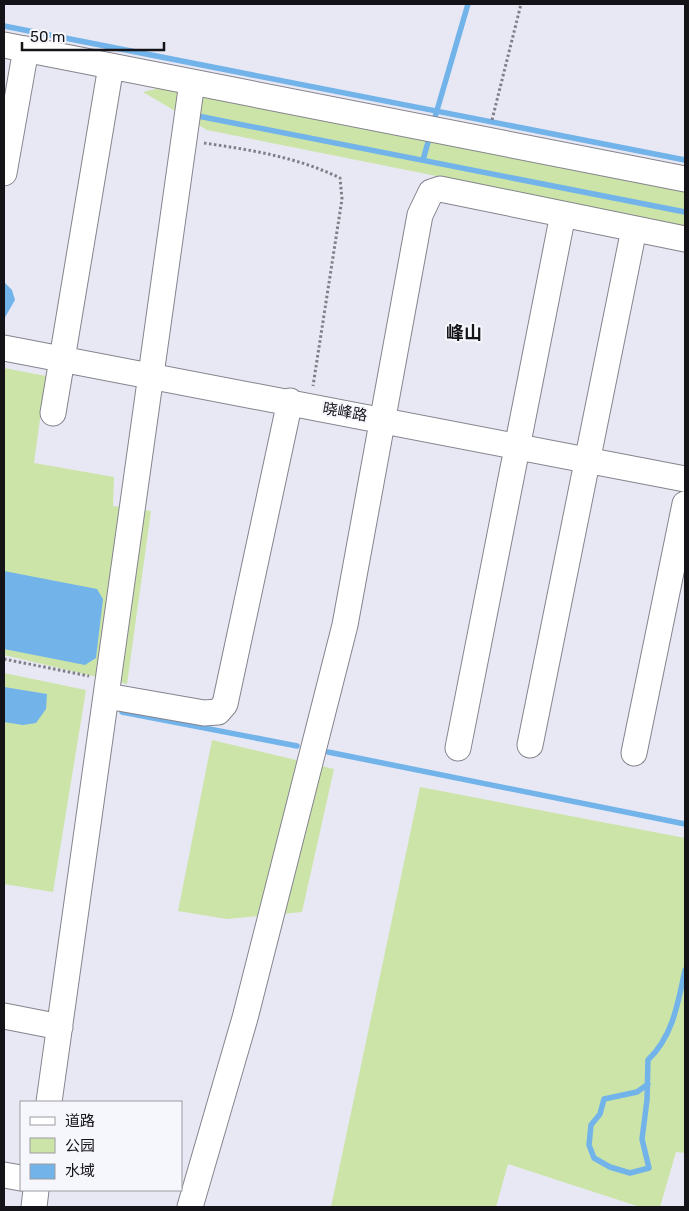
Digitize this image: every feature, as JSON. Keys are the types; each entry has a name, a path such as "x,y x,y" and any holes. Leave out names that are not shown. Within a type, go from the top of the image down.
{"street":[{"path":"4,173 15,47 685,178"},
{"path":"53,413 111,66"},
{"path":"49,1101 192,82"},
{"path":"190,1207 245,1018 345,625 420,216 431,192 440,189 685,239"},
{"path":"458,748 563,214"},
{"path":"530,745 634,228"},
{"name":"晓峰路","path":"4,348 685,478"},
{"path":"108,688 204,713 218,712 226,704 300,403"},
{"path":"634,753 685,504"},
{"path":"4,1016 60,1027"},
{"path":"4,1175 20,1178"},
{"path":"34,1207 36,1191"}],"path":[{"path":"493,114 521,4"},
{"path":"184,140 260,151 315,166 340,178 342,199 300,403"},
{"path":"4,659 108,688"}],"green space":[{"path":"159,88 685,192 685,226 207,130 143,92"},
{"path":"4,368 46,376 34,463 114,477 113,506 151,511 127,684 4,655"},
{"path":"4,673 86,690 53,892 4,884"},
{"path":"212,740 334,769 302,912 227,919 178,911"},
{"path":"420,787 685,838 685,1153 676,1152 660,1207 640,1207 508,1164 496,1207 331,1207"}],"water":[{"path":"4,282 12,290 15,300 4,319"},
{"path":"4,571 97,589 103,599 96,658 85,665 4,649"},
{"path":"4,687 47,694 46,709 36,723 23,725 4,722"}],"waterway":[{"path":"433,124 468,4"},
{"path":"4,26 685,160"},
{"path":"198,116 685,212"},
{"path":"423,160 430,135"},
{"path":"122,712 297,746"},
{"path":"328,752 685,824"},
{"path":"648,1084 637,1092 604,1099 600,1114 591,1125 589,1145 594,1158 610,1167 630,1173 649,1168 642,1139 647,1100 648,1060 669,1030 677,1007 685,970"}],"district":[{"name":"峰山","path":"464,333"}]}
